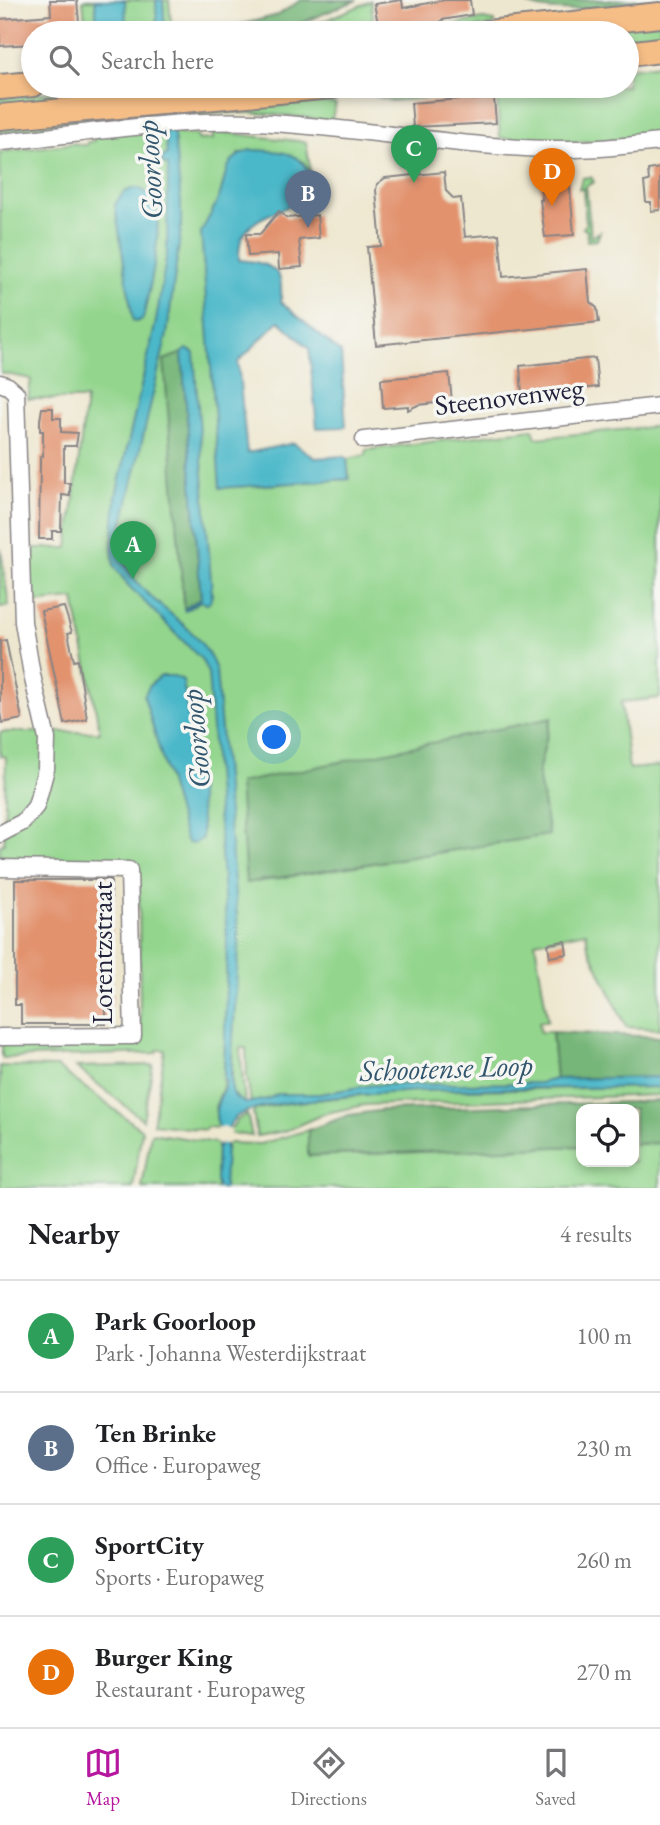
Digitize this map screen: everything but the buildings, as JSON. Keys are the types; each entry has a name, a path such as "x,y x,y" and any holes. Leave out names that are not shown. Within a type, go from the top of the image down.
{"main road":[{"path":"602,21 660,15"},
{"path":"639,53 660,50"},
{"path":"0,87 21,85"},
{"path":"0,117 184,112 264,98"}],"street":[{"path":"184,112 220,121 555,149 660,142"},
{"path":"0,142 151,114"},
{"path":"0,383 16,393 23,622 47,739 46,769 36,806 23,822 0,834"},
{"name":"Steenovenweg","path":"364,440 660,405"},
{"name":"Lorentzstraat","path":"0,868 129,870 133,1036 0,1037"}],"green space":[{"path":"83,0 169,0 171,21 85,21"},
{"path":"301,0 357,0 306,21 255,21 278,15"},
{"path":"518,0 660,1 550,10 533,7"},
{"path":"371,1 371,21 324,21"},
{"path":"660,21 660,35 639,37 639,23"},
{"path":"660,65 660,134 556,143 500,138 497,98 639,98 639,68"},
{"path":"21,96 21,98 177,98 180,134 196,134 199,140 213,139 213,134 218,132 306,142 311,174 304,162 280,154 255,151 238,154 234,487 349,479 347,459 366,455 366,450 533,429 536,438 660,426 660,698 621,702 629,769 660,766 660,1029 626,1027 588,946 586,932 535,942 548,1021 539,1022 540,1032 552,1032 556,1079 540,1083 372,1085 320,1094 278,1094 251,1103 246,1048 240,1048 245,1103 240,1102 232,1091 232,1049 225,1049 223,1087 215,1107 218,1128 207,1127 205,1130 153,1124 165,1050 157,1050 157,1053 2,1058 2,1043 140,1034 139,870 132,864 0,863 0,845 4,844 6,757 0,756 0,732 100,732 74,599 30,603 29,548 68,548 86,399 28,399 31,379 1,373 0,363 0,152 76,143 87,145 87,142 94,141 93,123 0,133 0,98","holes":["551,719 538,773 548,835 256,882 438,744"]},
{"path":"382,98 424,98 391,101"},
{"path":"321,101 336,104 331,121 244,113 211,113 187,117 187,109 205,107 236,110"},
{"path":"591,177 594,182 586,186 591,237 600,232 597,240 587,241 587,231 583,228 586,223 583,189 579,189 582,178"},
{"path":"182,353 201,598 184,609 164,360"},
{"path":"0,549 9,606 0,607"},
{"path":"551,718 538,773 549,835 246,883 239,783"},
{"path":"552,1032 660,1037 660,1077 556,1079"},
{"path":"153,1065 143,1120 76,1067"},
{"path":"0,1066 57,1067 142,1130 133,1188 0,1188"},
{"path":"660,1087 660,1095 365,1105 326,1113 285,1131 257,1136 253,1112 289,1103 399,1091"},
{"path":"660,1101 660,1143 639,1144 639,1104 576,1104 576,1146 308,1156 308,1130 349,1115 384,1110"},
{"path":"247,1114 252,1136 228,1133 237,1120"},
{"path":"308,1130 308,1156 576,1146 576,1167 639,1167 639,1144 660,1143 660,1188 224,1188 227,1143 260,1144"},
{"path":"151,1133 217,1143 218,1188 142,1188"}],"water":[{"path":"95,0 125,0 126,21 96,21"},
{"path":"156,0 163,0 164,21 157,21"},
{"path":"162,98 170,98 181,202 181,229 167,334 122,527 122,547 125,562 136,581 197,639 216,670 239,940 231,1073 235,1097 245,1103 268,1099 278,1094 320,1094 372,1085 540,1083 556,1079 660,1077 660,1087 399,1092 265,1106 239,1115 230,1125 225,1143 224,1188 218,1188 217,1146 220,1146 216,1112 226,1080 227,937 208,673 202,660 128,585 114,566 112,548 116,496 156,321 167,252 168,165 162,164 162,157 167,155"},
{"path":"250,150 274,151 293,156 306,168 310,178 312,191 304,198 265,216 248,229 241,240 239,260 273,269 281,281 281,302 341,353 346,427 317,428 309,348 279,321 238,362 247,453 294,443 315,458 344,456 347,459 349,479 220,488 201,232 219,197 230,163"},
{"path":"139,188 156,198 158,228 143,319 136,322 133,321 115,205 124,193"},
{"path":"187,349 194,353 212,594 210,602 206,604 201,601 185,611 184,609 201,598 182,353"},
{"path":"161,676 174,676 183,680 202,830 202,838 194,844 188,843 185,838 144,696 150,685"}],"pier":[{"path":"216,1128 232,1129 228,1144 216,1143"}],"place":[{"name":"SportCity","path":"414,183"},
{"name":"Burger King","path":"552,206"},
{"name":"Ten Brinke","path":"308,228"},
{"name":"Park Goorloop","path":"133,579"}],"water label":[{"name":"Goorloop","path":"150,170"},
{"name":"Goorloop","path":"196,739"},
{"name":"Schootense Loop","path":"446,1068"}]}
